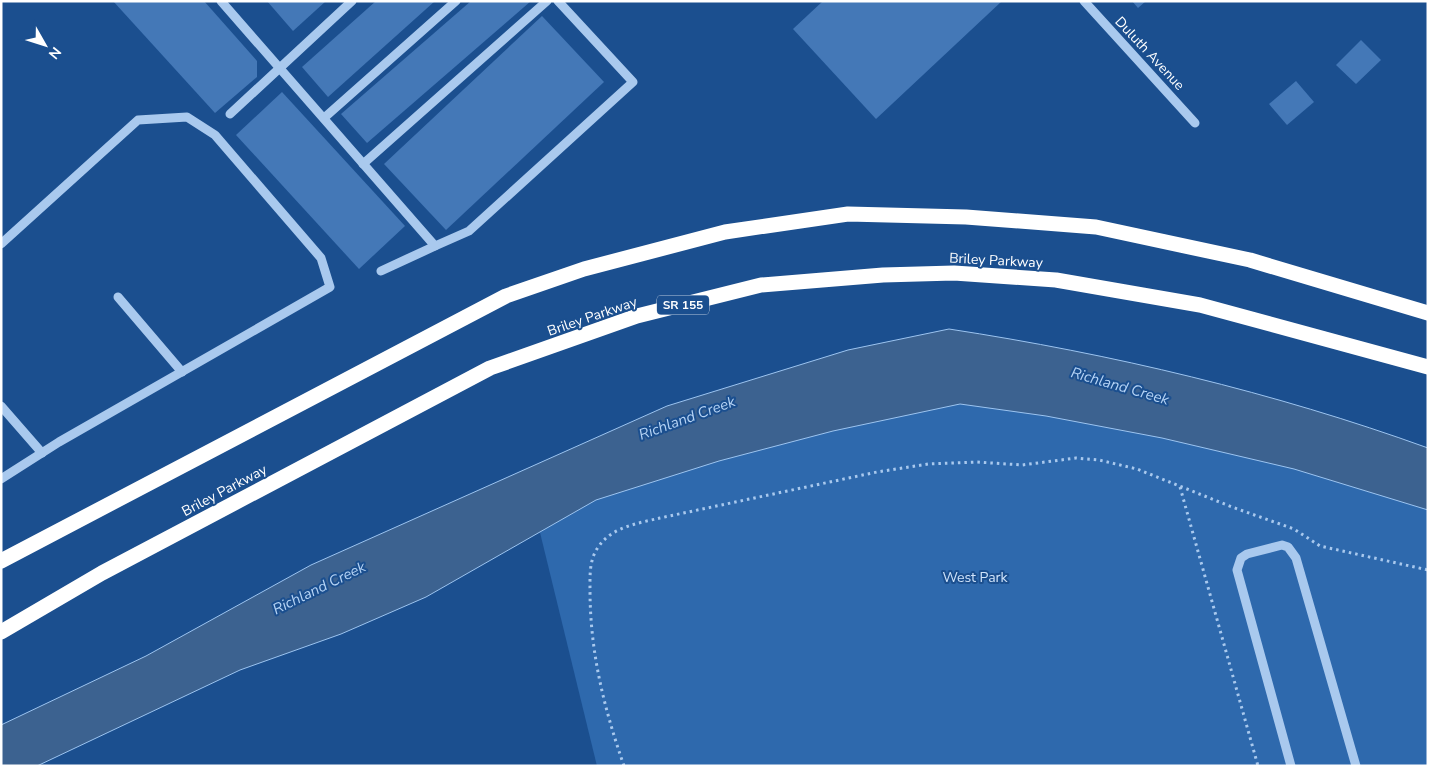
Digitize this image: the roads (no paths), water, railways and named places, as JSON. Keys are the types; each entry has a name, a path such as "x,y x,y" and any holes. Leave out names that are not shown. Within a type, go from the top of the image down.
{"highway":[{"path":"1,561 506,296 584,269 725,232 848,214 966,217 1096,227 1250,260 1428,313"},
{"name":"Briley Parkway","path":"1,632 102,573 490,368 637,316 761,285 883,275 954,273 1056,280 1200,305 1428,367"},
{"path":"1,556 50,534"}],"street":[{"path":"221,1 434,246"},
{"path":"230,114 352,1"},
{"path":"324,118 456,1"},
{"path":"364,164 547,1"},
{"path":"381,271 469,231 634,82 558,1"},
{"name":"Duluth Avenue","path":"1084,1 1195,123"},
{"path":"1,244 138,120 187,117 214,134 321,258 330,287 42,453 1,479"},
{"path":"118,298 182,372"},
{"path":"1,406 42,453"},
{"path":"1291,766 1237,570 1241,558 1247,554 1282,545 1288,547 1296,558 1356,766"}],"water":[{"name":"Richland Creek","path":"949,329 1071,350 1192,377 1311,409 1428,448 1428,510 1294,469 1162,438 1046,416 960,404 833,431 719,461 596,500 426,597 341,634 240,670 37,766 1,766 1,725 146,656 311,565 667,406 848,350"}],"park label":[{"name":"West Park","path":"975,577"}]}
